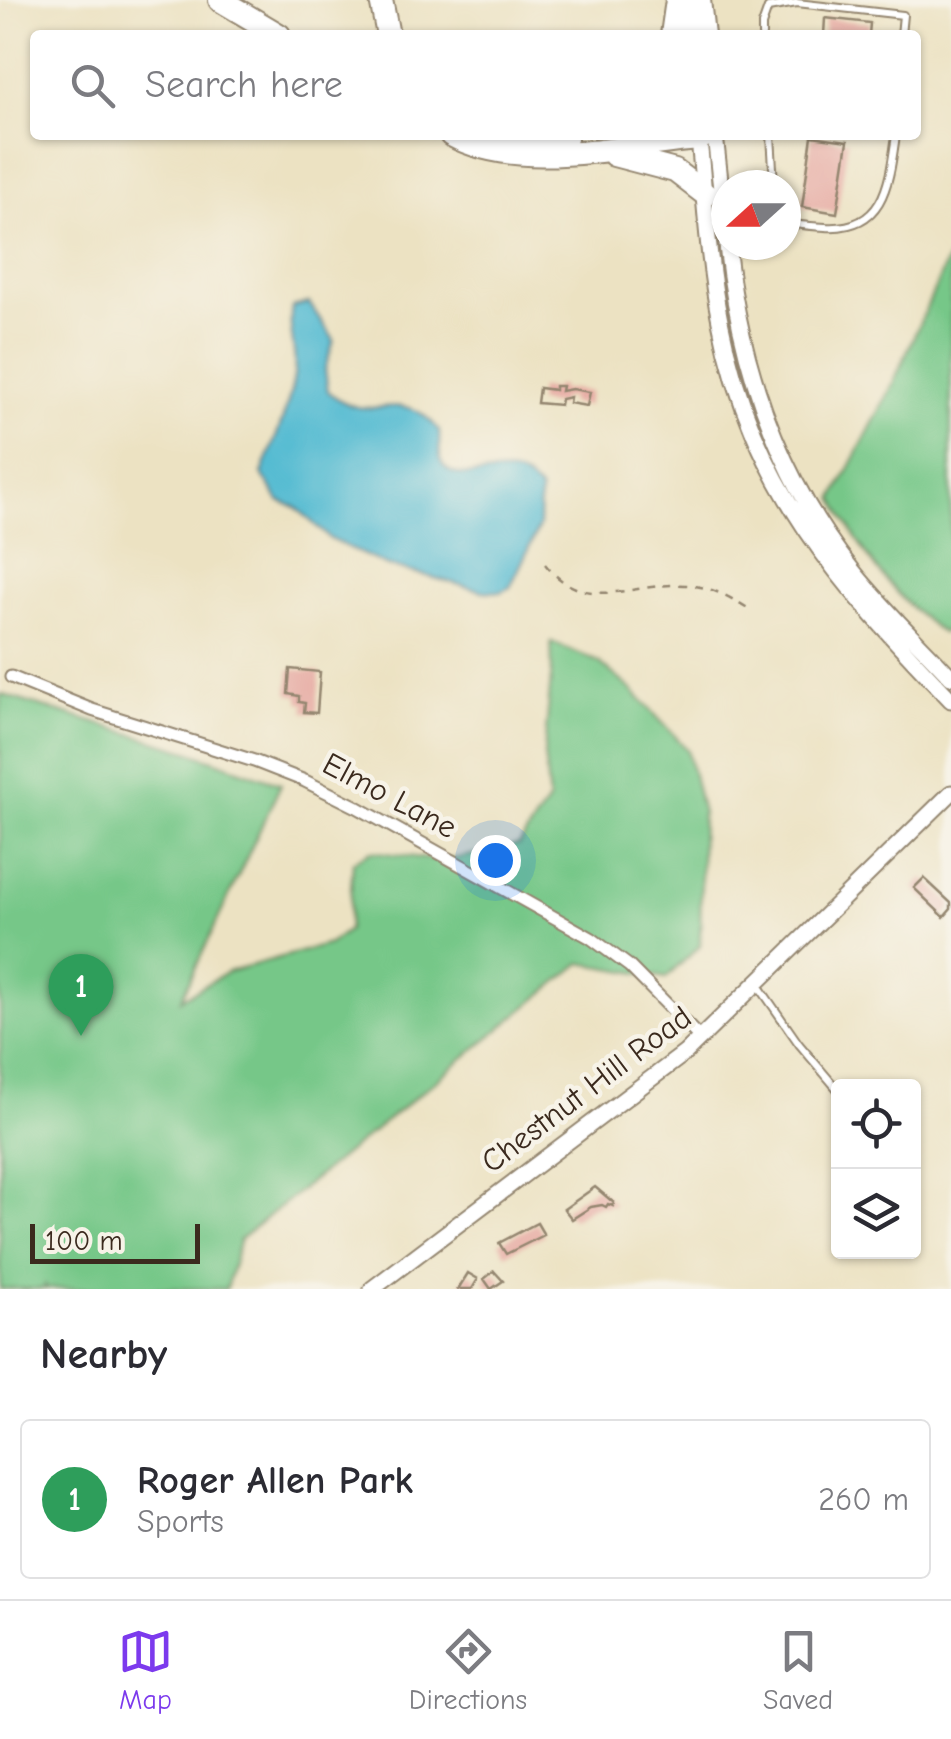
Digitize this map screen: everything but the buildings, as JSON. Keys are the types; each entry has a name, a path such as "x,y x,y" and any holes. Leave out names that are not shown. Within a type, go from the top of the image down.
{"highway":[{"path":"220,0 271,30"},
{"path":"380,0 387,30"},
{"path":"673,30 680,0"},
{"path":"680,0 686,30"},
{"path":"700,0 703,30"},
{"path":"464,140 515,155 670,140"},
{"path":"566,152 606,154 660,165 688,179 705,194"}],"street":[{"path":"705,140 705,194 724,341 738,392 764,455 798,520 836,574 951,700"},
{"path":"706,140 712,170"},
{"path":"730,260 746,359 786,465 825,534 851,569 951,677"},
{"name":"Elmo Lane","path":"11,677 92,710 254,761 357,807 591,938 629,966 701,1038"},
{"name":"Chestnut Hill Road","path":"372,1289 521,1174 652,1080 758,984 951,793"}],"lane":[{"path":"762,30 768,8 797,3 903,15 902,30"},
{"path":"771,140 773,170"},
{"path":"801,224 844,228 862,223 877,207 895,140"},
{"path":"758,984 799,1044 831,1082"}],"path":[{"path":"544,564 568,587 588,592 612,593 681,584 716,590 751,610"}],"green space":[{"path":"951,252 951,626 942,633 909,605 880,572 834,498 891,388"},
{"path":"551,642 599,662 632,690 687,749 702,813 700,946 666,978 581,963 240,1239 226,1289 46,1289 45,1285 43,1289 0,1289 0,694 188,751 281,784 181,999 228,972 329,944 348,930 353,862 371,851 444,861 519,845 549,800 544,754"}],"water":[{"path":"309,303 334,340 325,369 328,391 359,407 397,406 424,415 439,430 442,463 447,470 464,475 513,473 540,490 539,527 510,587 500,592 483,591 385,565 330,539 296,507 279,501 262,474 294,376 292,307"}],"place":[{"name":"Roger Allen Park","path":"81,1036"}]}
